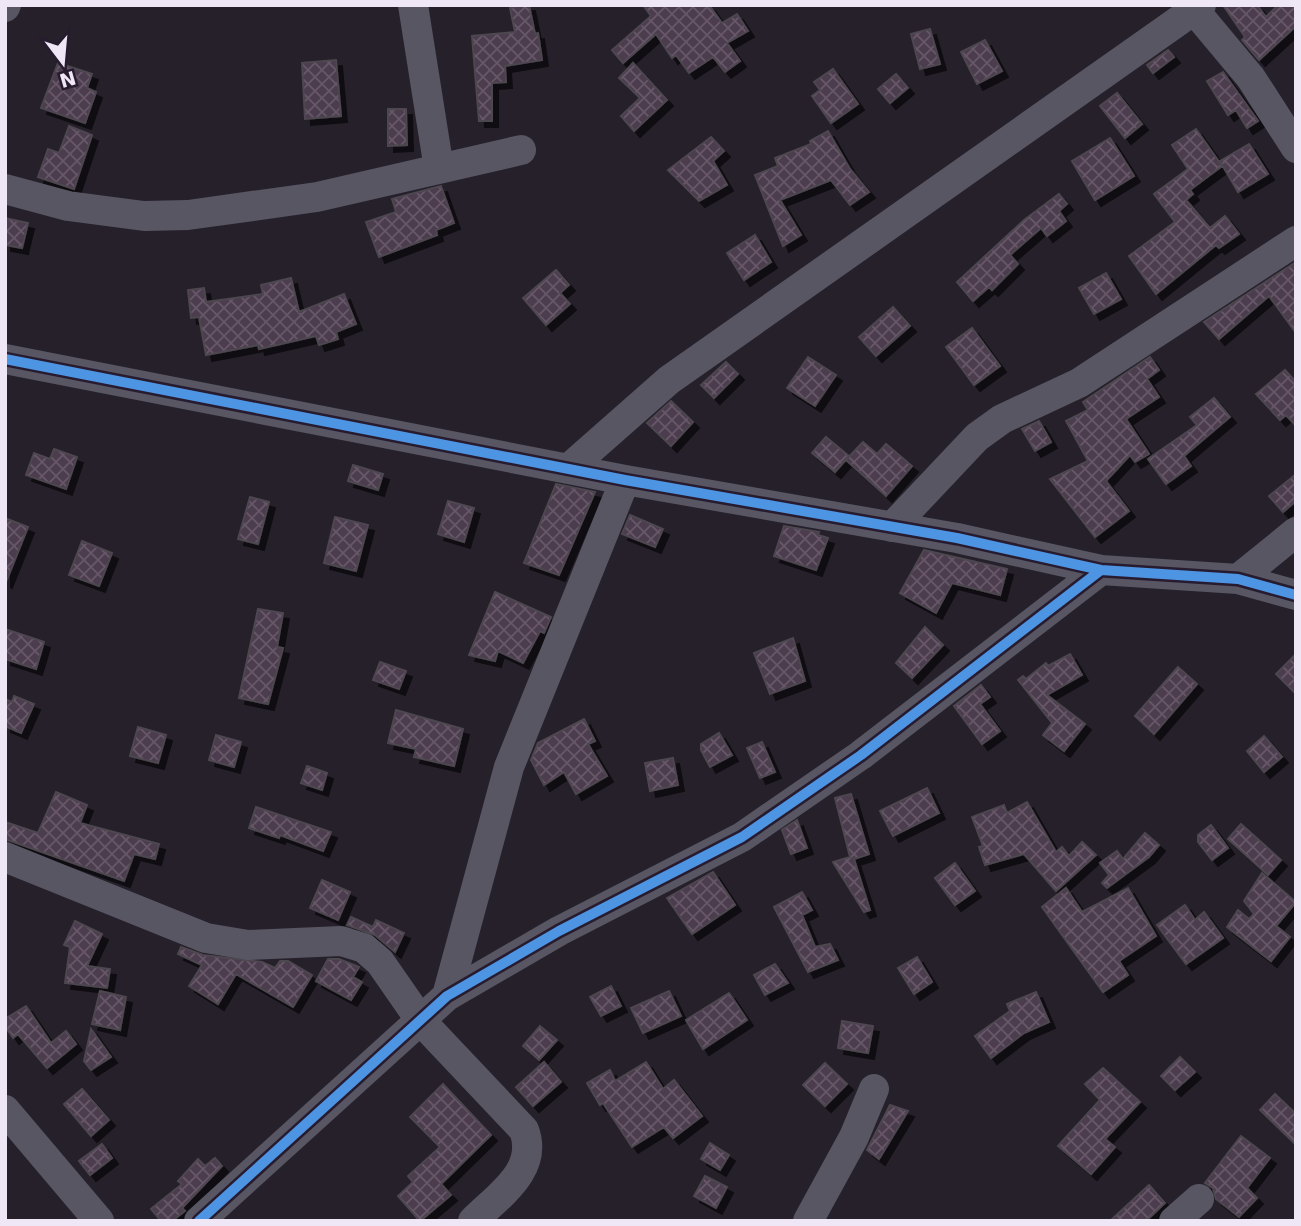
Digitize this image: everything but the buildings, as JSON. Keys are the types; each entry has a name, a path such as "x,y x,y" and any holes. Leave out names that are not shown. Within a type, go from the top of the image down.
{"street":[{"path":"413,5 439,169"},
{"path":"568,469 669,380 1195,7 1251,78 1296,148"},
{"path":"5,189 68,206 144,216 188,215 317,197 521,150"},
{"path":"892,527 976,437 1002,419 1079,383 1296,241"},
{"path":"5,359 625,480 892,527 1101,570 1238,579 1296,595"},
{"path":"447,996 509,767 625,480"},
{"path":"1238,579 1296,532"},
{"path":"199,1221 447,996 559,932 742,837 861,755 1101,570"},
{"path":"5,856 206,938 248,945 341,941 365,948 380,962 421,1021 524,1130 529,1143 528,1160 517,1178 473,1221"},
{"path":"808,1221 854,1137 874,1088"},
{"path":"5,1110 99,1221"},
{"path":"1174,1221 1199,1199"}],"cycle path":[{"path":"5,359 625,480 957,538 1101,570 1238,579 1296,595"},
{"path":"199,1221 447,996 559,931 742,837 861,755 1101,570"}]}
